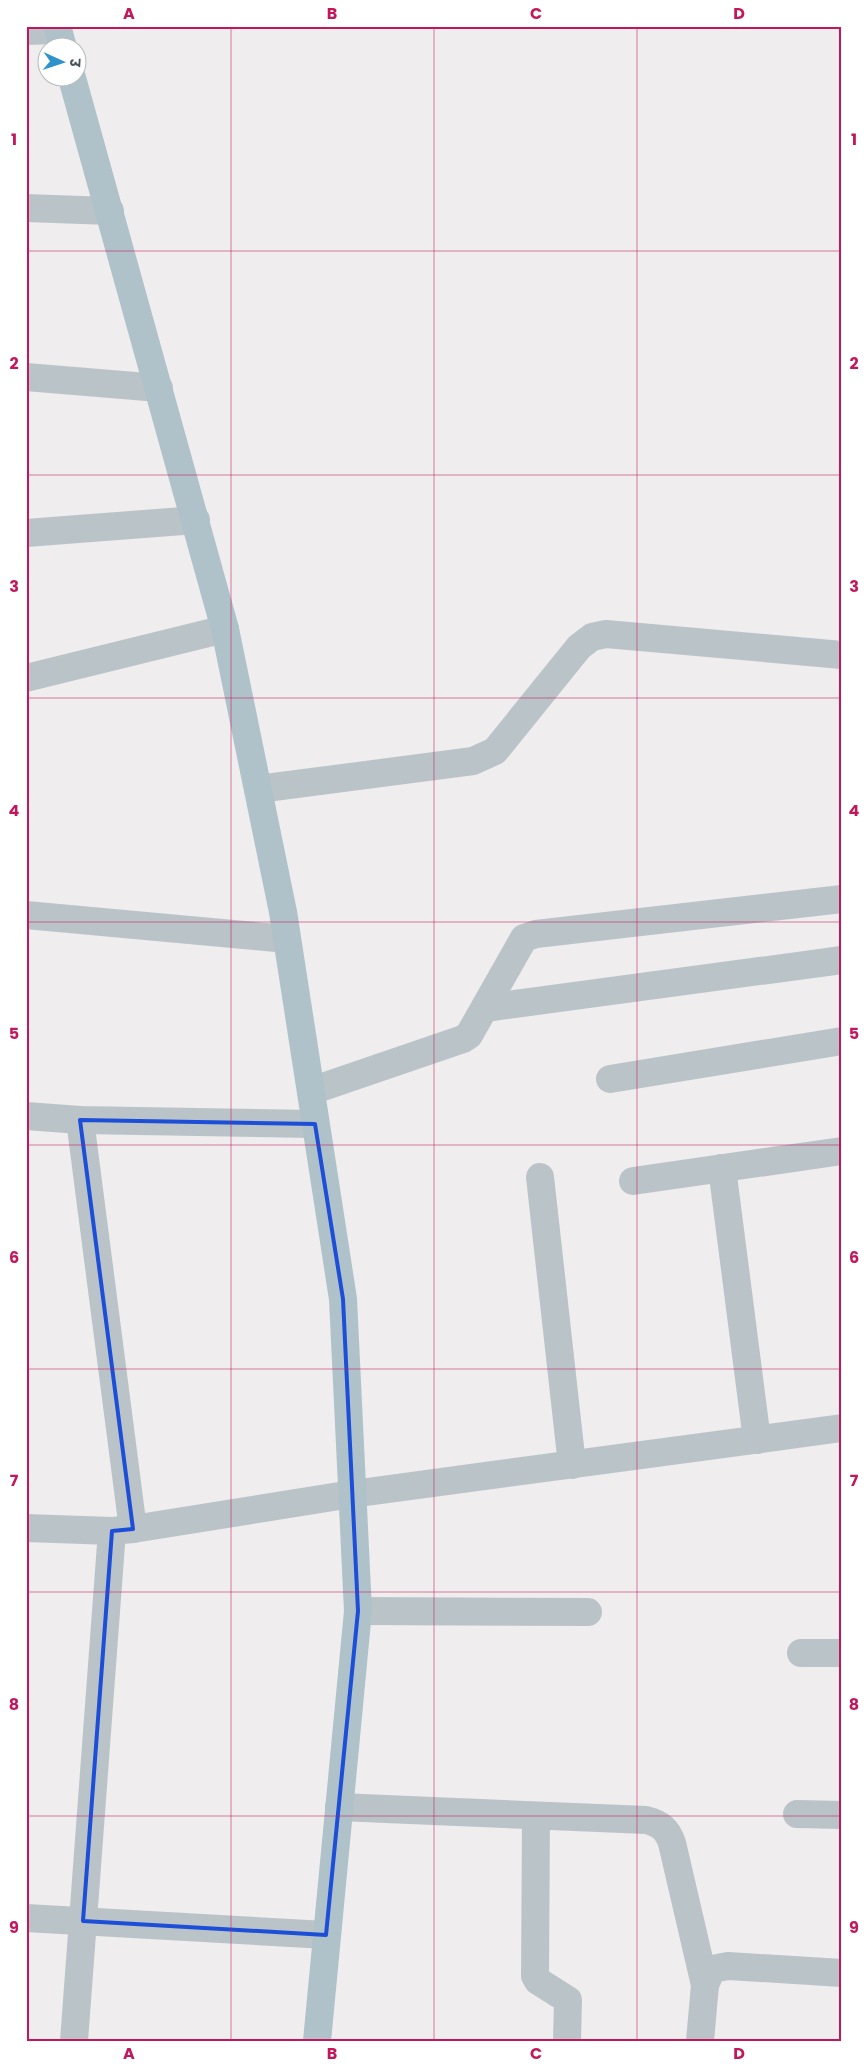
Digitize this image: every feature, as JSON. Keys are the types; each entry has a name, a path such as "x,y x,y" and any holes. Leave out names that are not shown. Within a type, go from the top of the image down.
{"main road":[{"path":"75,88 225,629 287,939 343,1299 358,1610 317,2041"}],"street":[{"path":"26,31 60,35"},
{"path":"26,208 110,211"},
{"path":"26,378 159,388"},
{"path":"26,533 196,520"},
{"path":"26,678 225,629"},
{"path":"258,789 473,761 486,757 495,751 579,647 592,637 606,634 842,655"},
{"path":"311,1091 463,1039 473,1030 520,942 530,936 842,899"},
{"path":"26,915 287,939"},
{"path":"485,1008 842,960"},
{"path":"610,1079 842,1041"},
{"path":"26,1116 80,1120 316,1124"},
{"path":"74,2041 122,1530 80,1120"},
{"path":"633,1181 842,1151"},
{"path":"722,1168 756,1440"},
{"path":"540,1177 572,1465"},
{"path":"26,1528 122,1530 352,1494 842,1428"},
{"path":"358,1610 588,1612"},
{"path":"801,1653 842,1653"},
{"path":"338,1807 646,1820 664,1827 672,1844 705,1985 700,2041"},
{"path":"797,1814 842,1815"},
{"path":"536,1816 535,1976 538,1981 568,2000 567,2041"},
{"path":"26,1918 326,1934"},
{"path":"705,1985 712,1969 719,1966 842,1973"}],"highlighted area":[{"path":"80,1120 315,1124 343,1299 358,1611 326,1935 83,1921 112,1531 133,1529"}]}
